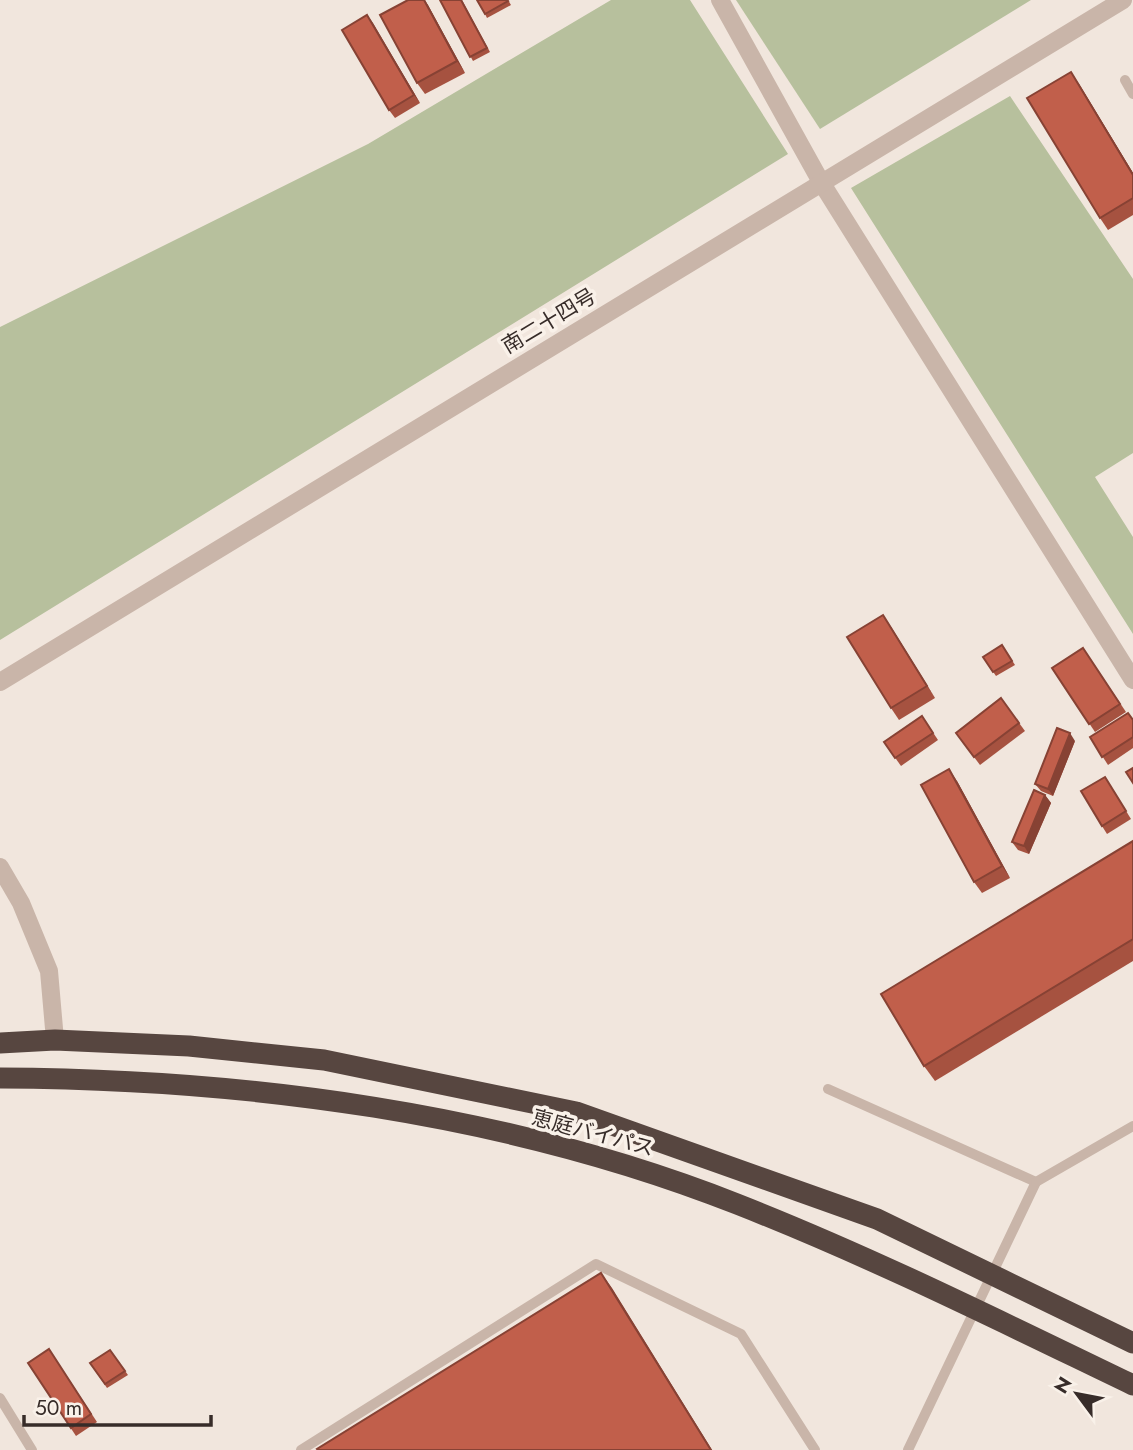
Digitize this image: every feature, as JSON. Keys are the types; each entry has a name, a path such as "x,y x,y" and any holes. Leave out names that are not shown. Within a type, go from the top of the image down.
{"highway":[{"name":"恵庭バイパス","path":"0,1043 55,1040 190,1046 324,1060 576,1112 877,1219 1133,1343"},
{"name":"恵庭バイパス","path":"0,1078 60,1078 315,1097 438,1118 635,1169 737,1203 975,1309 1133,1385"}],"street":[{"path":"720,0 821,181 1133,681"},
{"name":"南二十四号","path":"0,682 1123,0"},
{"path":"0,867 21,903 49,971 55,1040"}],"lane":[{"path":"1125,80 1133,94"},
{"path":"828,1089 1036,1182"},
{"path":"908,1450 1036,1182 1133,1126"},
{"path":"301,1450 596,1264 741,1334 815,1450"},
{"path":"0,1398 32,1450"}],"green space":[{"path":"611,0 690,0 788,154 0,640 0,327 368,144"},
{"path":"736,0 1031,0 820,129"},
{"path":"1010,96 1133,279 1133,453 1095,477 1133,537 1133,634 851,188"}],"building":[{"path":"408,0 424,0 457,61 417,83 380,15"},
{"path":"440,0 461,0 487,48 470,57"},
{"path":"477,0 507,0 508,1 485,14"},
{"path":"367,15 414,95 389,110 342,30"},
{"path":"1071,72 1133,175 1133,198 1100,218 1027,98"},
{"path":"883,615 927,686 891,708 847,637"},
{"path":"1002,645 1012,661 993,672 983,657"},
{"path":"1083,648 1120,704 1089,724 1052,668"},
{"path":"1001,698 1019,723 974,757 956,733"},
{"path":"1128,713 1133,720 1133,737 1102,757 1090,737"},
{"path":"922,716 933,733 895,758 884,742"},
{"path":"1057,728 1070,733 1048,789 1035,784"},
{"path":"1133,768 1133,783 1126,772"},
{"path":"949,769 1002,866 974,882 921,785"},
{"path":"1105,777 1126,811 1102,826 1081,791"},
{"path":"1034,790 1045,795 1024,846 1012,842"},
{"path":"1133,841 1133,939 924,1066 881,994"},
{"path":"601,1273 711,1450 317,1449"},
{"path":"49,1349 91,1414 71,1428 28,1363"},
{"path":"110,1350 125,1371 105,1384 90,1363"}]}
